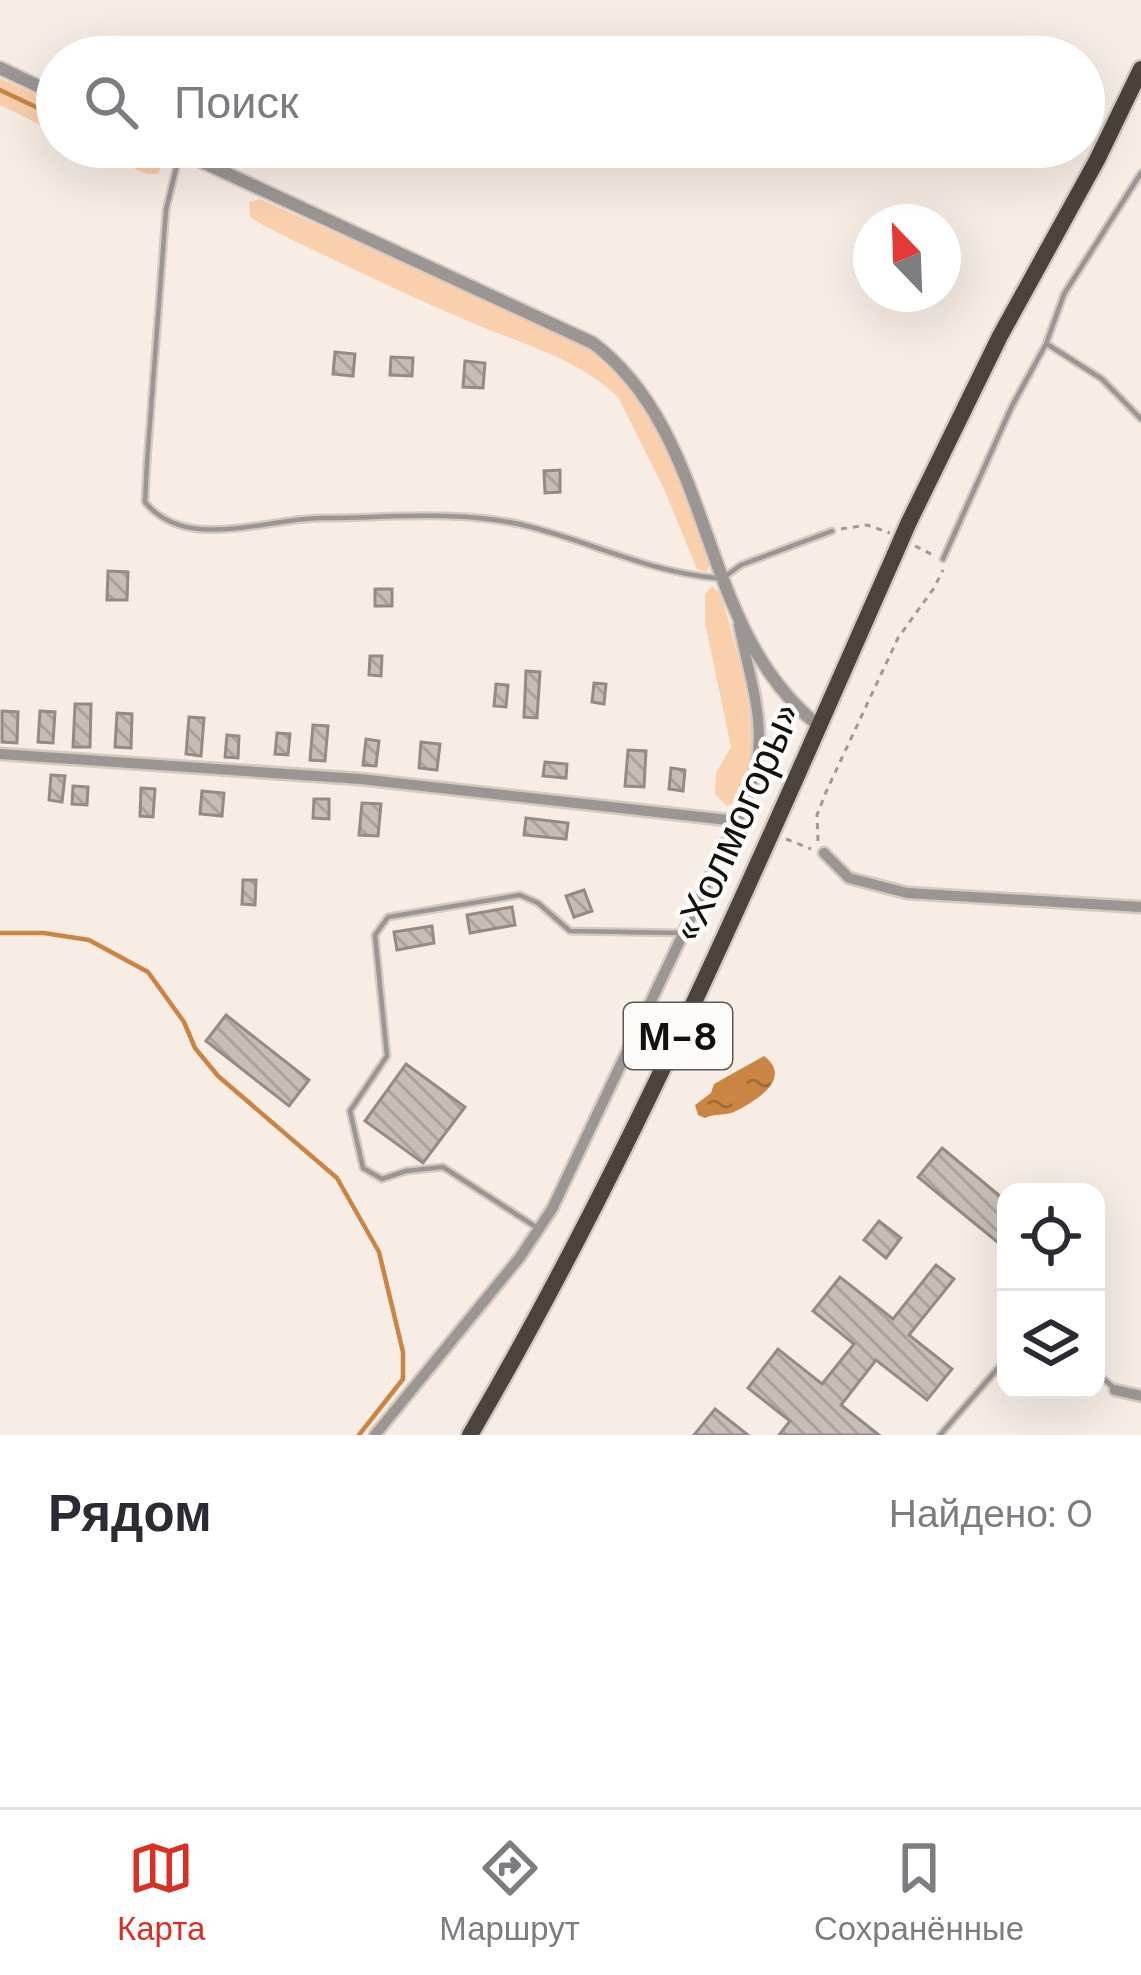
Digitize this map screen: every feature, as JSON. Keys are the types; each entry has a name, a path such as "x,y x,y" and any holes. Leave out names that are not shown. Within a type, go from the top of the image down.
{"highway":[{"name":"«Холмогоры»","path":"1105,143 1141,68"},
{"name":"«Холмогоры»","path":"470,1435 627,1142 908,524 1000,336 1093,168"}],"street":[{"path":"0,68 36,85"},
{"path":"216,168 561,328 613,358 633,380 665,432 722,578 739,625 761,751 737,821 561,1193 539,1229 375,1435"},
{"path":"739,625 767,673 819,726"},
{"path":"751,683 767,673"},
{"path":"0,754 360,779 737,821"},
{"path":"824,853 849,878 907,892 1141,907"},
{"path":"1115,1390 1141,1396"}],"lane":[{"path":"172,168 145,502 162,520 201,530 302,518 484,518 528,526 680,575 722,578 741,565 832,531"},
{"path":"943,559 996,439 1046,344 1064,294 1141,173"},
{"path":"1046,344 1102,379 1141,419"},
{"path":"539,1229 443,1167 382,1179 363,1168 350,1111 388,1056 375,934 388,917 520,895 538,903 570,931 686,933"},
{"path":"940,1435 997,1369"},
{"path":"1105,1381 1115,1390"}],"path":[{"path":"824,853 816,829 826,792 898,638 934,588"}],"shaded area":[{"path":"0,78 36,94 36,123 0,105"},
{"path":"134,168 160,168 158,174"},
{"path":"260,199 568,337 608,362 655,428 711,563 706,572 697,569 618,397 602,383 566,362 263,225 250,217 249,202"},
{"path":"712,586 721,594 734,642 752,741 751,770 743,793 727,806 715,794 716,773 731,747 705,623 705,594"}],"water":[{"path":"764,1056 775,1073 761,1096 730,1113 698,1115 695,1105 711,1093 714,1084"}],"building":[{"path":"335,352 355,354 353,376 333,374"},
{"path":"391,357 413,358 412,376 390,375"},
{"path":"465,361 485,363 483,388 463,387"},
{"path":"560,470 560,492 545,493 544,471"},
{"path":"108,571 128,572 127,600 107,600"},
{"path":"375,589 392,589 392,606 375,606"},
{"path":"370,656 382,656 381,676 369,675"},
{"path":"526,671 540,672 537,718 524,717"},
{"path":"594,683 606,684 604,704 592,702"},
{"path":"496,684 508,685 506,707 494,706"},
{"path":"75,704 91,704 90,747 73,747"},
{"path":"2,711 18,712 17,743 2,742"},
{"path":"40,711 55,712 53,743 38,742"},
{"path":"117,713 132,714 131,748 115,747"},
{"path":"189,717 204,718 201,756 186,754"},
{"path":"313,725 328,726 325,761 310,760"},
{"path":"277,733 290,734 288,755 275,754"},
{"path":"227,735 239,736 238,758 225,757"},
{"path":"366,739 379,741 376,766 363,765"},
{"path":"421,742 440,744 437,770 419,768"},
{"path":"628,750 646,751 644,787 625,786"},
{"path":"545,762 567,764 566,778 543,776"},
{"path":"671,768 685,770 683,791 669,789"},
{"path":"51,775 65,776 62,802 49,800"},
{"path":"73,786 88,787 87,805 72,804"},
{"path":"141,788 155,789 153,817 140,816"},
{"path":"202,791 224,793 222,816 200,814"},
{"path":"314,799 329,799 329,819 313,818"},
{"path":"362,803 381,804 378,836 359,835"},
{"path":"526,818 568,823 566,839 524,835"},
{"path":"243,880 256,880 255,905 242,904"},
{"path":"584,890 592,911 574,917 566,896"},
{"path":"512,907 515,925 470,933 467,915"},
{"path":"432,926 434,943 397,950 394,932"},
{"path":"226,1015 309,1080 289,1106 206,1041"},
{"path":"406,1064 465,1107 423,1163 365,1121"},
{"path":"942,1148 997,1194 997,1242 918,1177"},
{"path":"879,1221 901,1238 886,1258 864,1240"},
{"path":"936,1265 954,1279 909,1335 952,1369 927,1400 876,1360 841,1405 879,1435 779,1435 790,1421 748,1388 778,1349 822,1384 854,1344 813,1311 840,1277 893,1319"},
{"path":"715,1409 748,1435 694,1435"}],"waterway":[{"path":"0,90 36,107"},
{"path":"0,933 89,940 148,972 218,1076 337,1178 379,1252 403,1352 403,1379 359,1435"}]}
